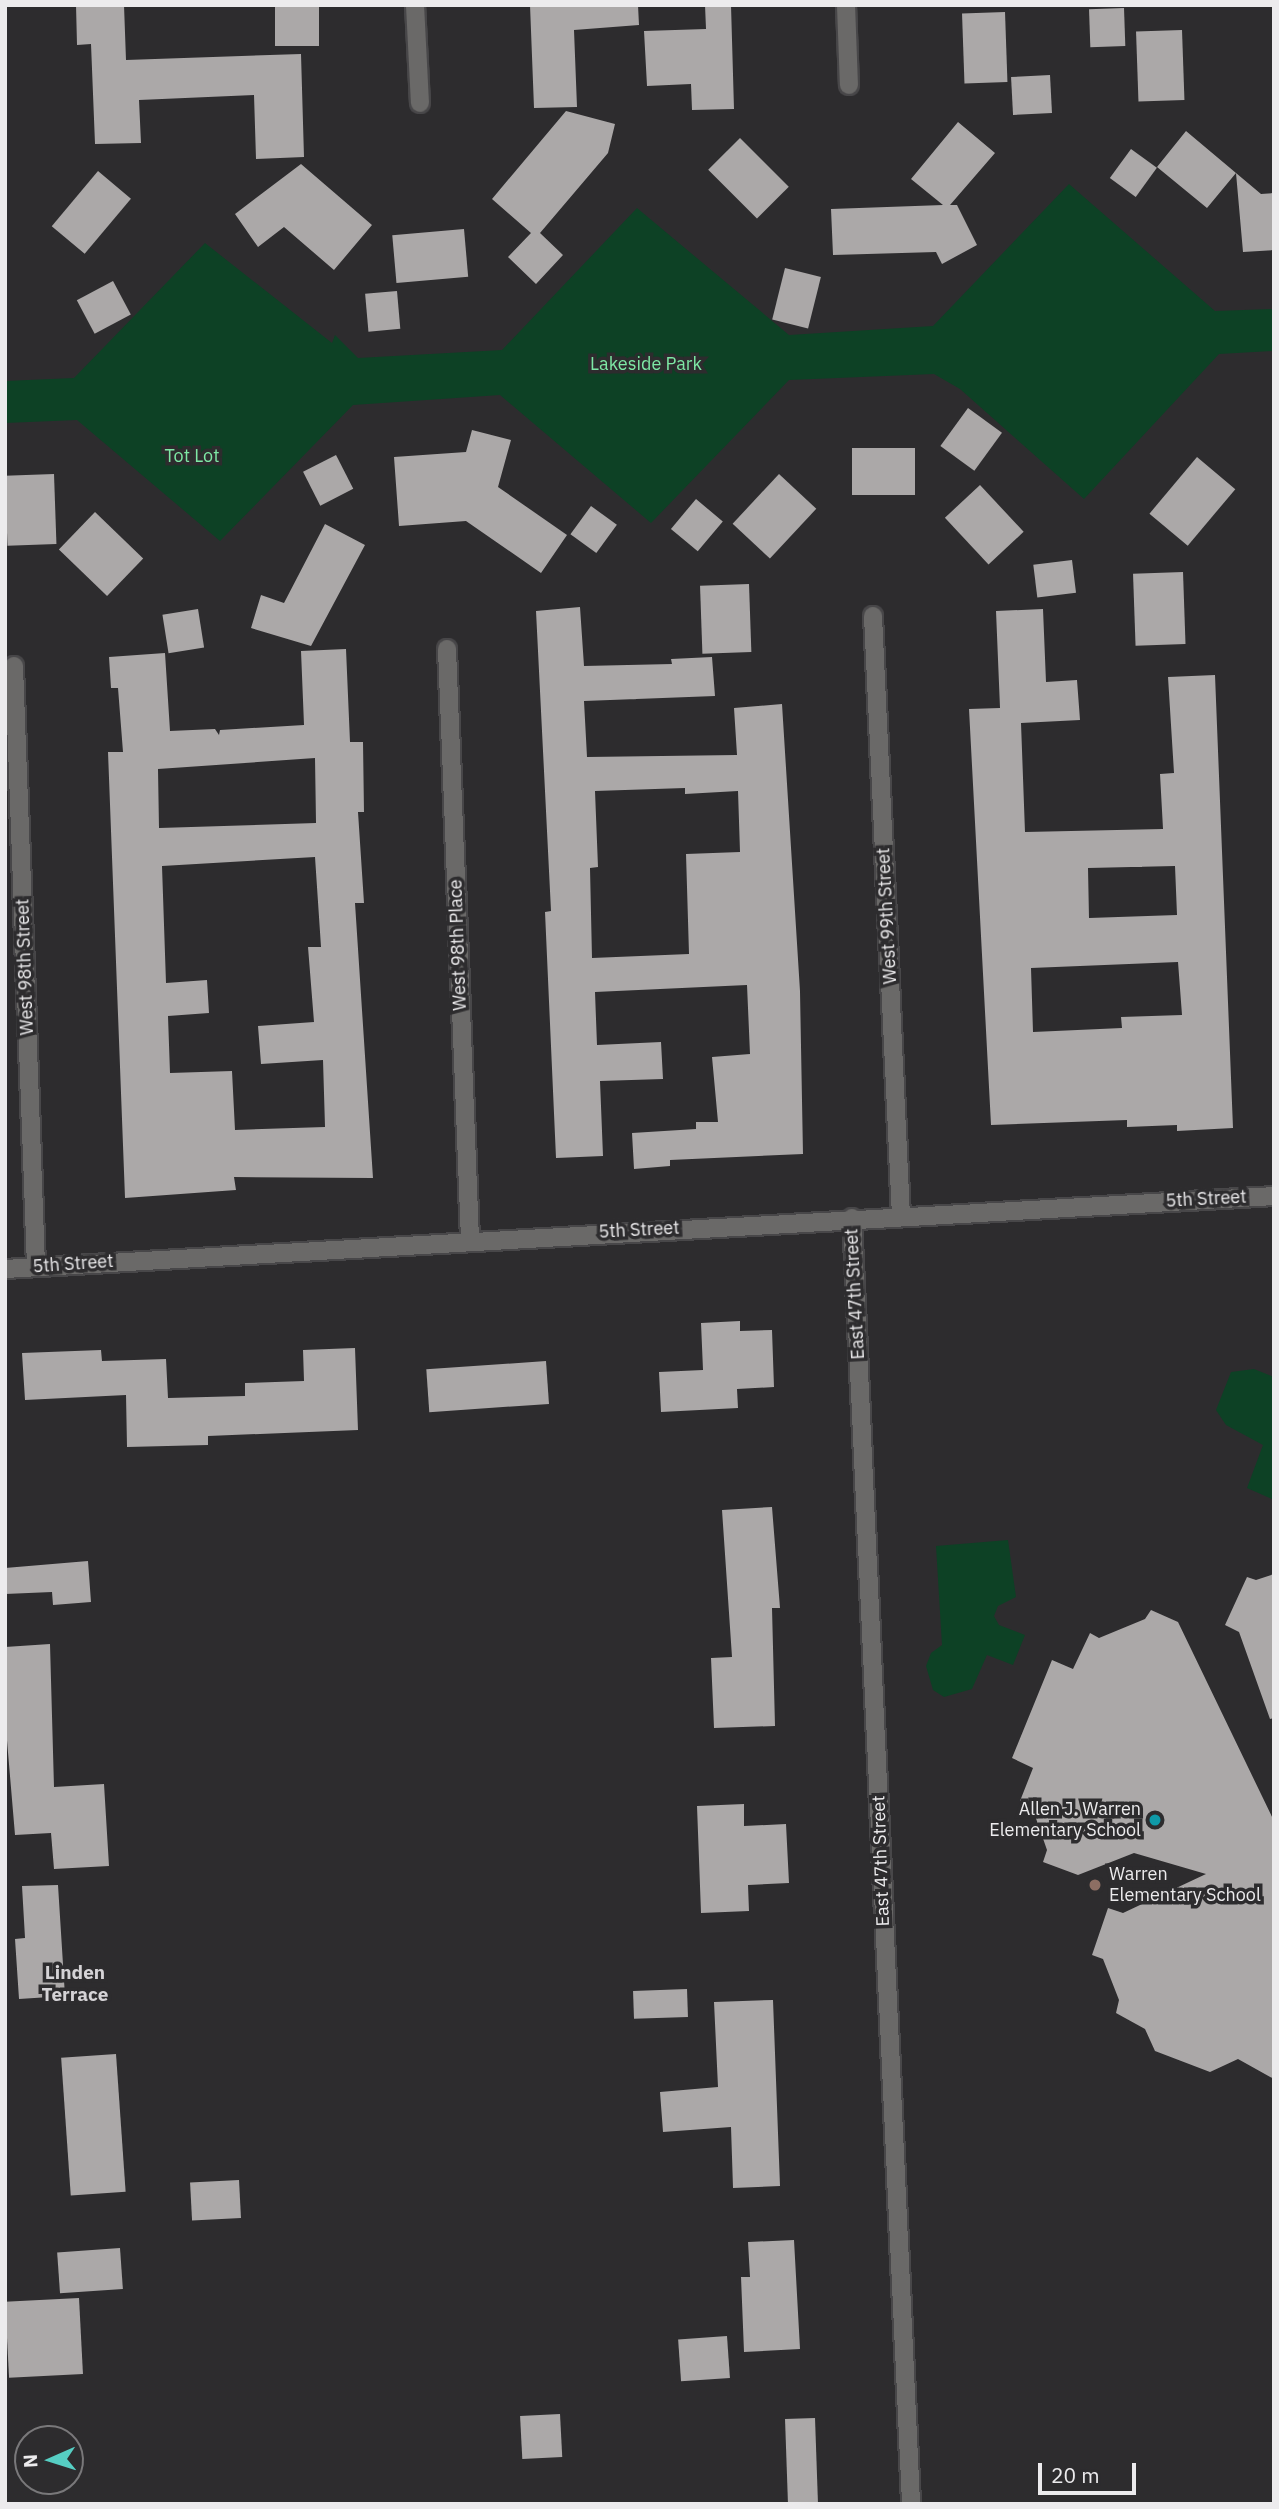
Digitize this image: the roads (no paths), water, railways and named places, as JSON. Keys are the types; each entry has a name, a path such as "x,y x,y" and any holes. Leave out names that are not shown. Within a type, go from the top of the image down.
{"street":[{"path":"415,5 420,103"},
{"path":"846,5 849,85"},
{"name":"West 99th Street","path":"873,616 901,1216"},
{"name":"West 98th Place","path":"447,649 470,1240"},
{"name":"West 98th Street","path":"14,666 36,1267"},
{"name":"5th Street","path":"5,1269 852,1218 1274,1196"},
{"name":"East 47th Street","path":"852,1218 911,2504"}],"place":[{"name":"Allen J. Warren Elementary School","path":"1155,1820"},
{"name":"Warren Elementary School","path":"1095,1885"}],"district":[{"name":"Linden Terrace","path":"75,1984"}],"park label":[{"name":"Lakeside Park","path":"646,364"},
{"name":"Tot Lot","path":"192,456"}]}
